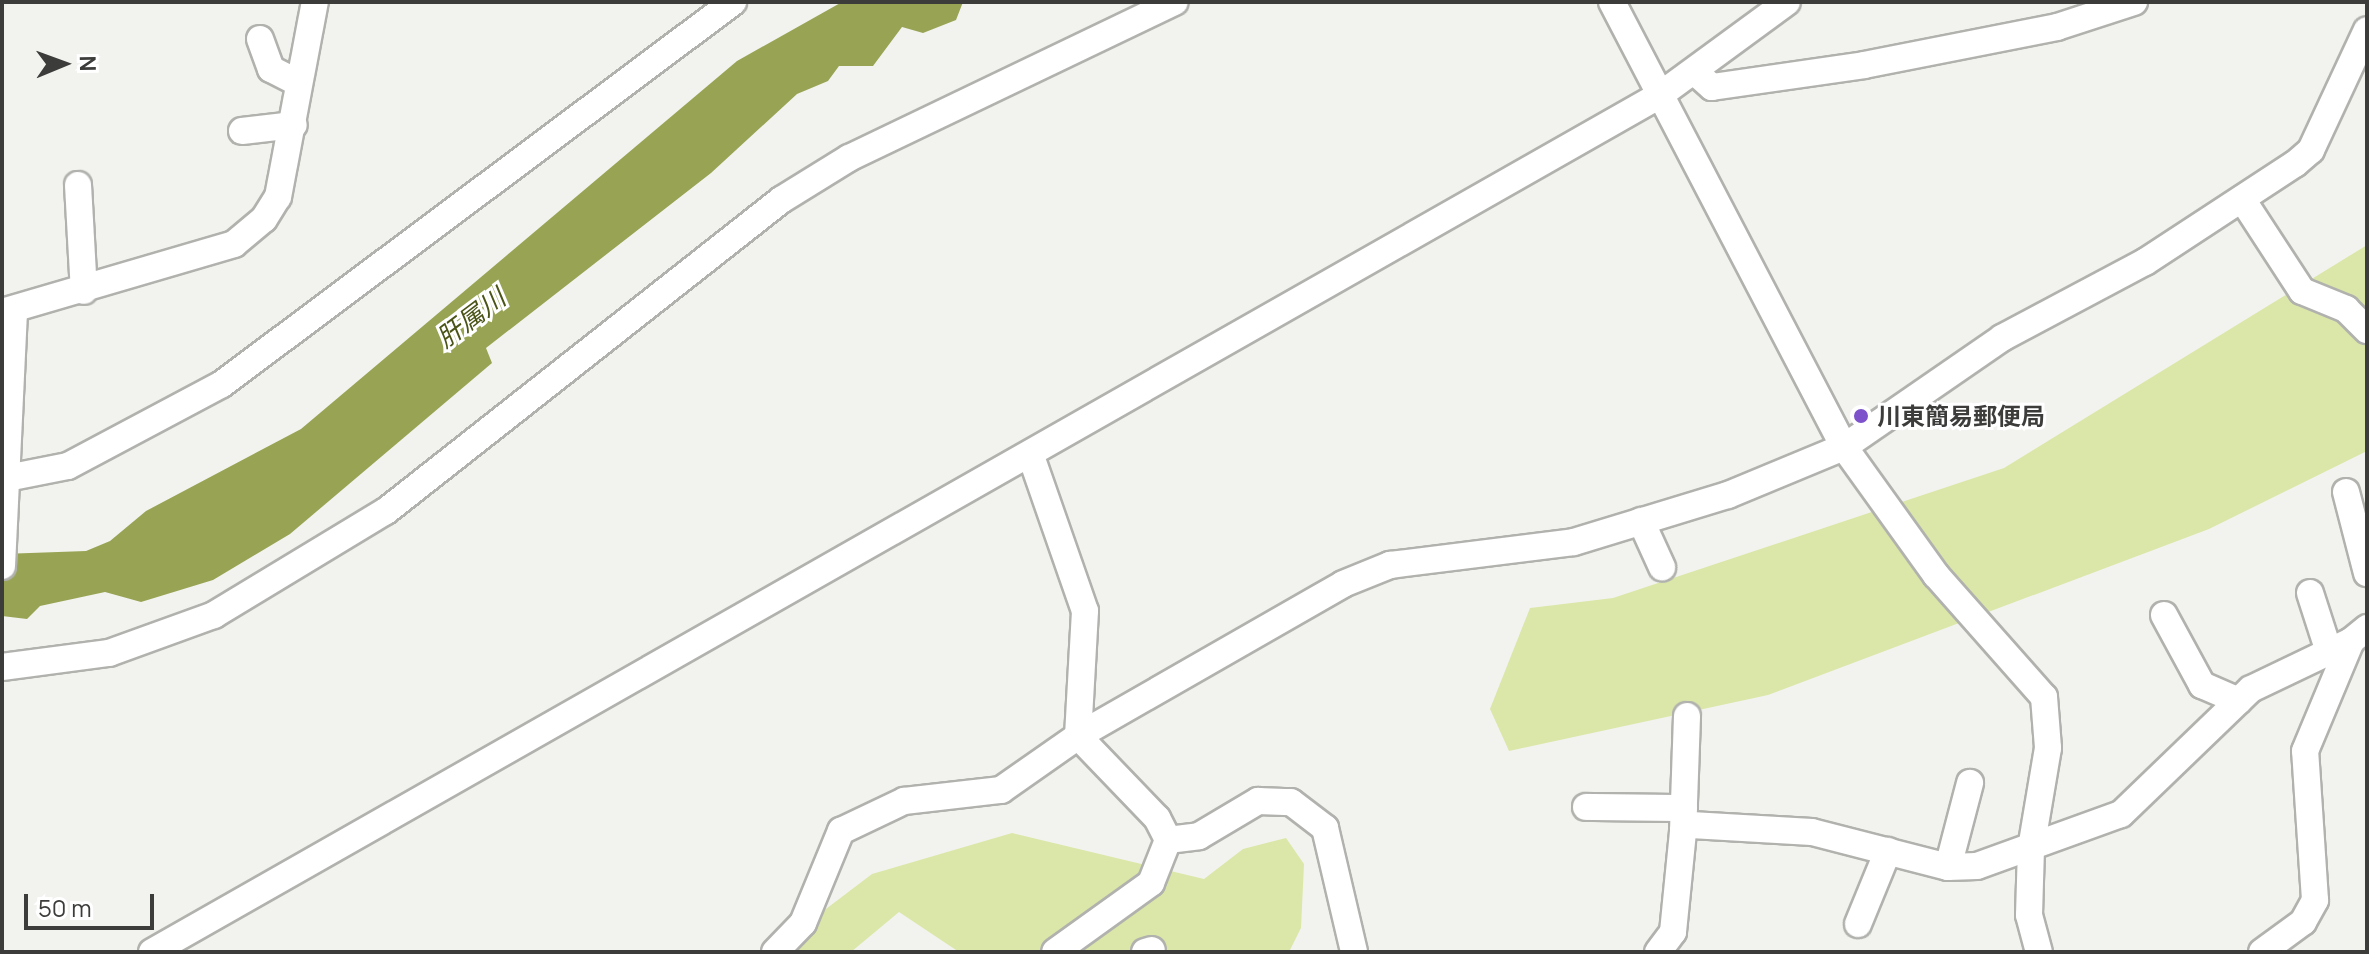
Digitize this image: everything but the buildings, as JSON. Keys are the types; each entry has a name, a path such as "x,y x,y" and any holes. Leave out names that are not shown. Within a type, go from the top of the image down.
{"street":[{"path":"2,566 8,312 234,244 278,197 294,125 296,82 315,2"},
{"path":"5,483 68,466 222,384 733,2"},
{"path":"2,667 147,642 239,601 386,511 781,200 849,158 1174,2"},
{"path":"1612,2 1844,447 1936,575 2044,697 2048,748 2031,848 2029,915 2039,952"},
{"path":"152,952 1031,456 1660,95 1787,2"},
{"path":"1694,71 1712,87 1864,65 2057,27 2134,2"},
{"path":"775,952 803,923 841,831 904,801 1001,790 1078,736 1264,636 1343,584 1390,565 1574,542 1641,521 1844,447 2002,338 2145,262 2311,150 2367,30"},
{"path":"260,39 271,69 296,82"},
{"path":"242,131 294,125"},
{"path":"78,185 84,291"},
{"path":"2242,199 2302,291 2346,309 2367,330"},
{"path":"1031,456 1085,611 1078,736 1157,818 1168,840 1151,883 1055,952"},
{"path":"2346,492 2367,573"},
{"path":"1641,521 1662,567"},
{"path":"2310,593 2349,640"},
{"path":"2164,615 2202,685 2239,701"},
{"path":"1586,807 1684,820 1691,825 1812,832 1948,867 1977,866 2121,814 2239,701 2349,640"},
{"path":"2262,952 2303,922 2315,900 2305,751 2349,640"},
{"path":"1658,952 1673,932 1684,820 1687,716"},
{"path":"1948,867 1970,783"},
{"path":"1168,840 1199,836 1258,801 1291,802 1325,828 1354,952"},
{"path":"1858,924 1888,851"}],"shaded area":[{"path":"2367,245 2367,451 2209,529 1768,695 1509,751 1490,709 1530,608 1613,598 2004,468"},
{"path":"1012,833 1204,879 1243,849 1286,838 1304,864 1301,928 1289,952 959,952 899,912 851,952 791,952 818,915 872,874"}],"water":[{"name":"肝属川","path":"842,2 963,2 956,20 923,33 902,27 873,66 839,66 828,81 797,94 711,173 486,348 492,363 290,534 213,580 141,602 105,592 40,606 27,619 2,616 2,554 86,551 110,541 146,511 301,429 737,61"}],"place":[{"name":"川東簡易郵便局","path":"1861,416"}]}
